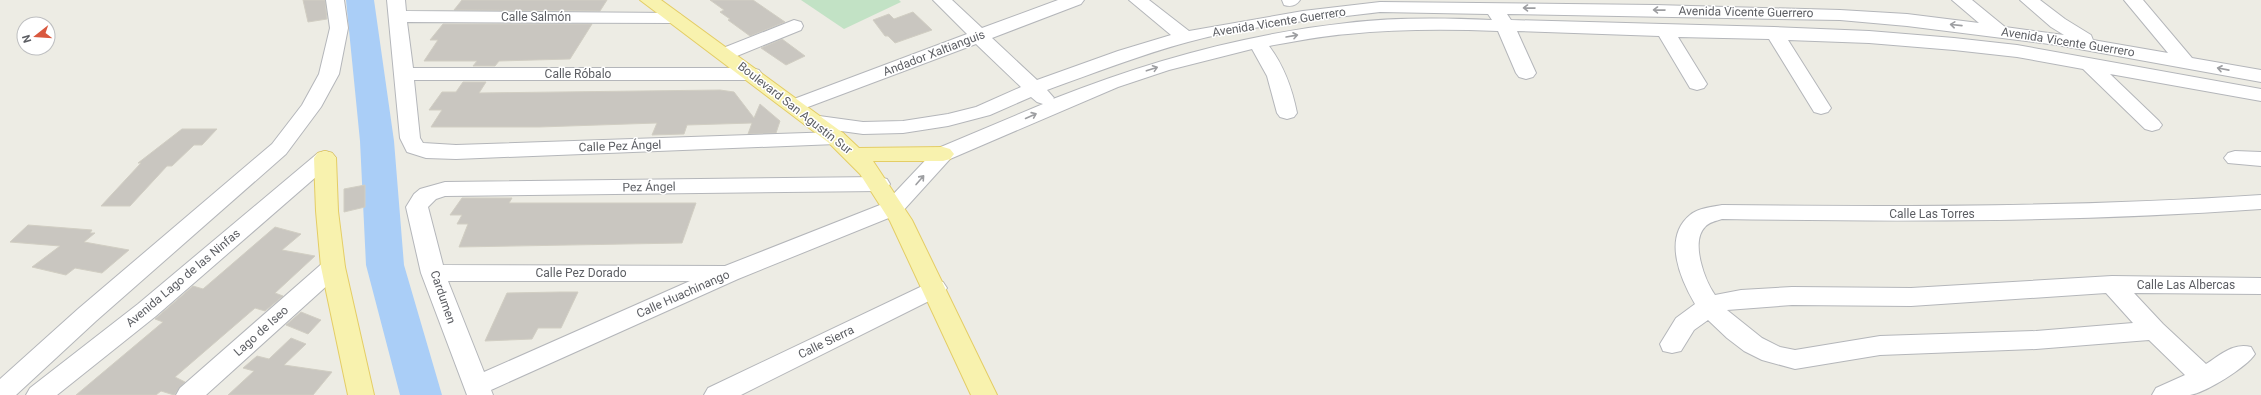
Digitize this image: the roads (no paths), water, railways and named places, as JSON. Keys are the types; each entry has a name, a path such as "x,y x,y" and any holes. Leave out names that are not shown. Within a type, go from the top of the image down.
{"main road":[{"name":"Boulevard San Agustín Sur","path":"649,0 725,54 836,138 854,155 879,184 935,288 981,394"},
{"path":"854,155 943,154"},
{"path":"325,158 327,211 333,268 355,391"}],"street":[{"path":"0,394 87,315 279,149 311,107 329,74 339,28 335,0"},
{"path":"942,0 1035,88 1052,107"},
{"name":"Andador Xaltianguis","path":"793,106 1075,0"},
{"path":"1138,0 1185,37"},
{"path":"1290,0 1303,16"},
{"path":"1823,0 1840,15"},
{"path":"1961,0 1999,30"},
{"path":"2030,0 2092,54 2152,125"},
{"path":"2133,0 2185,61"},
{"name":"Avenida Vicente Guerrero","path":"812,121 863,128 903,127 948,120 983,111 1035,88 1125,55 1185,37 1232,27 1380,4 1491,4 1840,15 1999,30 2261,95"},
{"path":"1491,4 1504,24 1526,73"},
{"path":"397,8 404,74"},
{"name":"Calle Salmón","path":"397,8 674,18"},
{"name":"Avenida Vicente Guerrero","path":"893,208 943,154 1111,83 1162,66 1257,42 1349,28 1424,24 1504,24 1774,33 1954,44 2185,61 2261,76"},
{"path":"725,54 794,26"},
{"path":"1664,29 1697,84"},
{"path":"1774,33 1821,108"},
{"path":"1257,42 1272,61 1283,92 1287,114"},
{"name":"Calle Róbalo","path":"404,74 752,74"},
{"name":"Calle Pez Ángel","path":"404,74 410,138 414,147 426,151 456,152 836,138"},
{"name":"Avenida Lago de las Ninfas","path":"39,395 147,310 325,158"},
{"path":"2235,158 2261,159"},
{"name":"Pez Ángel","path":"421,198 431,192 445,189 879,184"},
{"name":"Cardumen","path":"421,198 417,207 433,273 478,391"},
{"name":"Calle Las Torres","path":"2154,330 2075,339 1868,347 1790,360 1768,353 1742,338 1710,305 1696,287 1686,258 1690,231 1701,217 1722,212 1995,214 2083,213 2259,204"},
{"name":"Calle Huachinango","path":"478,391 730,273 893,208"},
{"name":"Lago de Iseo","path":"189,395 333,268"},
{"name":"Calle Pez Dorado","path":"433,273 730,273"},
{"path":"2112,284 2154,330 2204,378"},
{"name":"Calle Las Albercas","path":"1710,305 1741,299 1792,296 1911,297 2112,284 2261,286"},
{"name":"Calle Sierra","path":"717,395 935,288"},
{"path":"1672,344 1685,324 1710,305"},
{"path":"2165,395 2204,378 2242,354"}],"waterway":[{"path":"360,0 377,141 385,265 421,395"}]}
